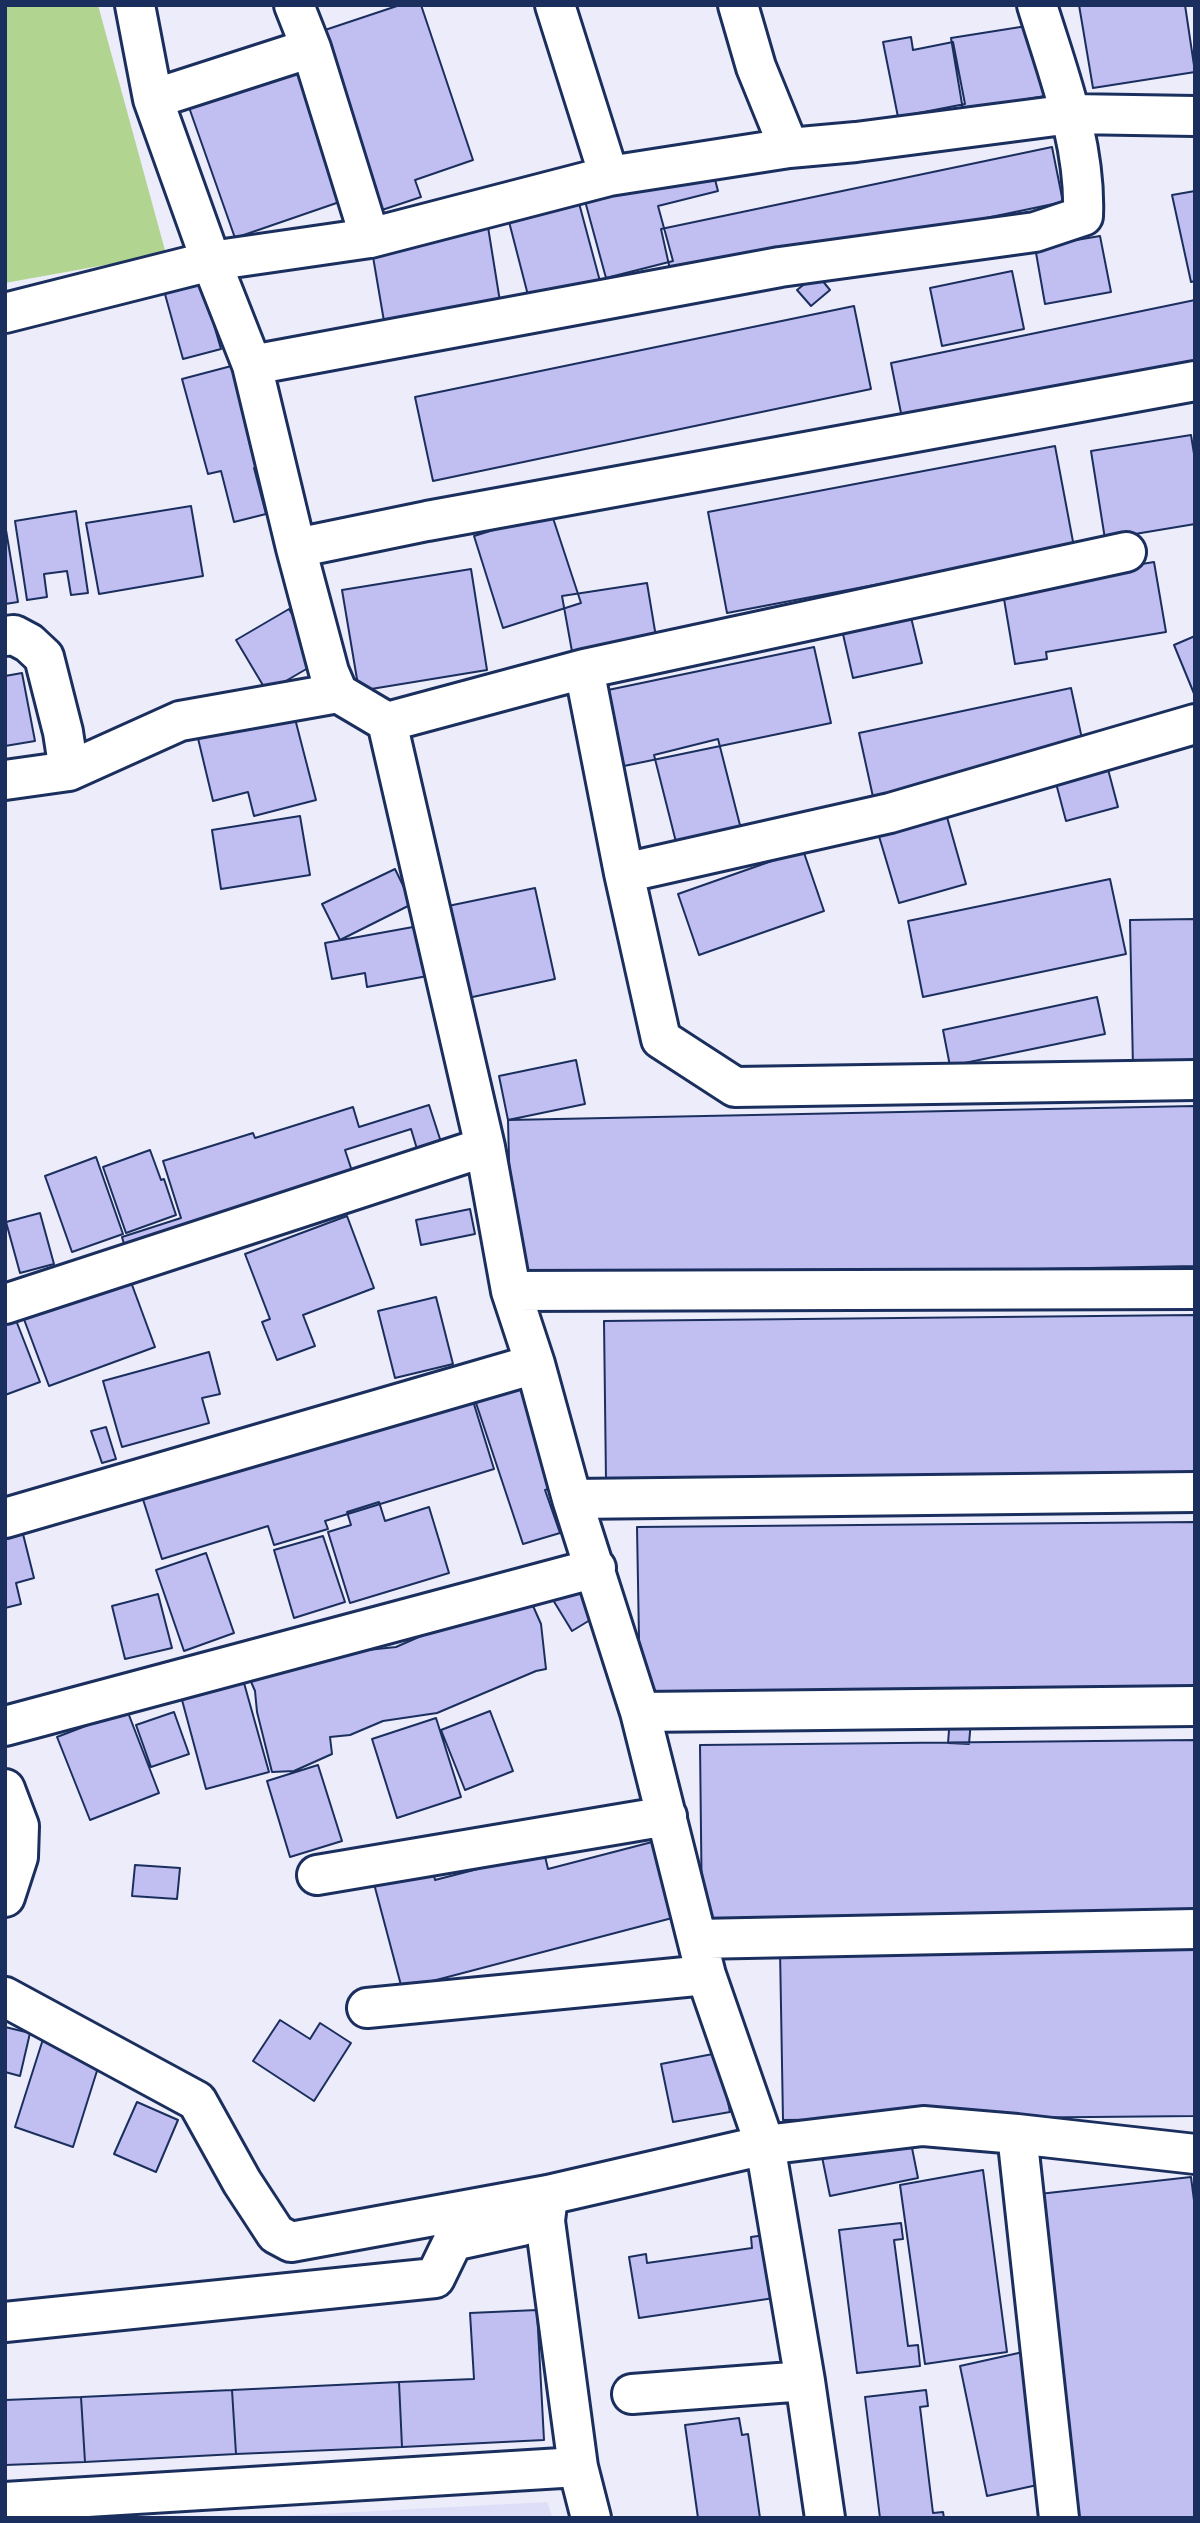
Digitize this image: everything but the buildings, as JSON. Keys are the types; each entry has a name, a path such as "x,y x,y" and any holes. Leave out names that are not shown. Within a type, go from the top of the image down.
{"street":[{"path":"135,5 153,99 211,261 252,365 329,672 338,692 387,722 485,1147 511,1291 535,1364 572,1499 640,1712 706,1975 765,2145 825,2518"},
{"path":"294,5 311,48 370,238"},
{"path":"555,5 609,176"},
{"path":"738,5 756,67 789,148"},
{"path":"252,365 780,267 1035,232 1083,216 1084,187 1071,114 1037,5"},
{"path":"153,99 311,48"},
{"path":"5,313 211,261 370,238 609,176 789,148 1071,114 1195,116"},
{"path":"296,548 427,521 1195,381"},
{"path":"387,722 584,669 1126,552"},
{"path":"5,636 13,635 29,643 44,657 63,732 69,771"},
{"path":"584,669 624,873 661,1039 735,1087 1195,1080"},
{"path":"5,780 69,771 180,722 338,692"},
{"path":"624,873 890,813 1195,724"},
{"path":"5,1304 485,1147"},
{"path":"511,1291 1195,1289"},
{"path":"5,1518 535,1364"},
{"path":"572,1499 1195,1492"},
{"path":"5,1726 596,1568"},
{"path":"640,1712 1195,1706"},
{"path":"5,1789 19,1826 18,1857 5,1897"},
{"path":"317,1875 667,1816"},
{"path":"697,1939 1195,1929"},
{"path":"367,2008 706,1975"},
{"path":"5,1997 197,2101 242,2182 276,2234 291,2242 546,2208"},
{"path":"5,2322 436,2278 453,2241 546,2208 765,2145 923,2126 1195,2154"},
{"path":"1017,2134 1059,2518"},
{"path":"546,2208 578,2467 591,2518"},
{"path":"632,2394 805,2381"},
{"path":"5,2502 578,2467"}],"shaded area":[{"path":"547,2502 553,2518 243,2518"}],"green space":[{"path":"5,5 98,5 166,254 5,283"}]}
